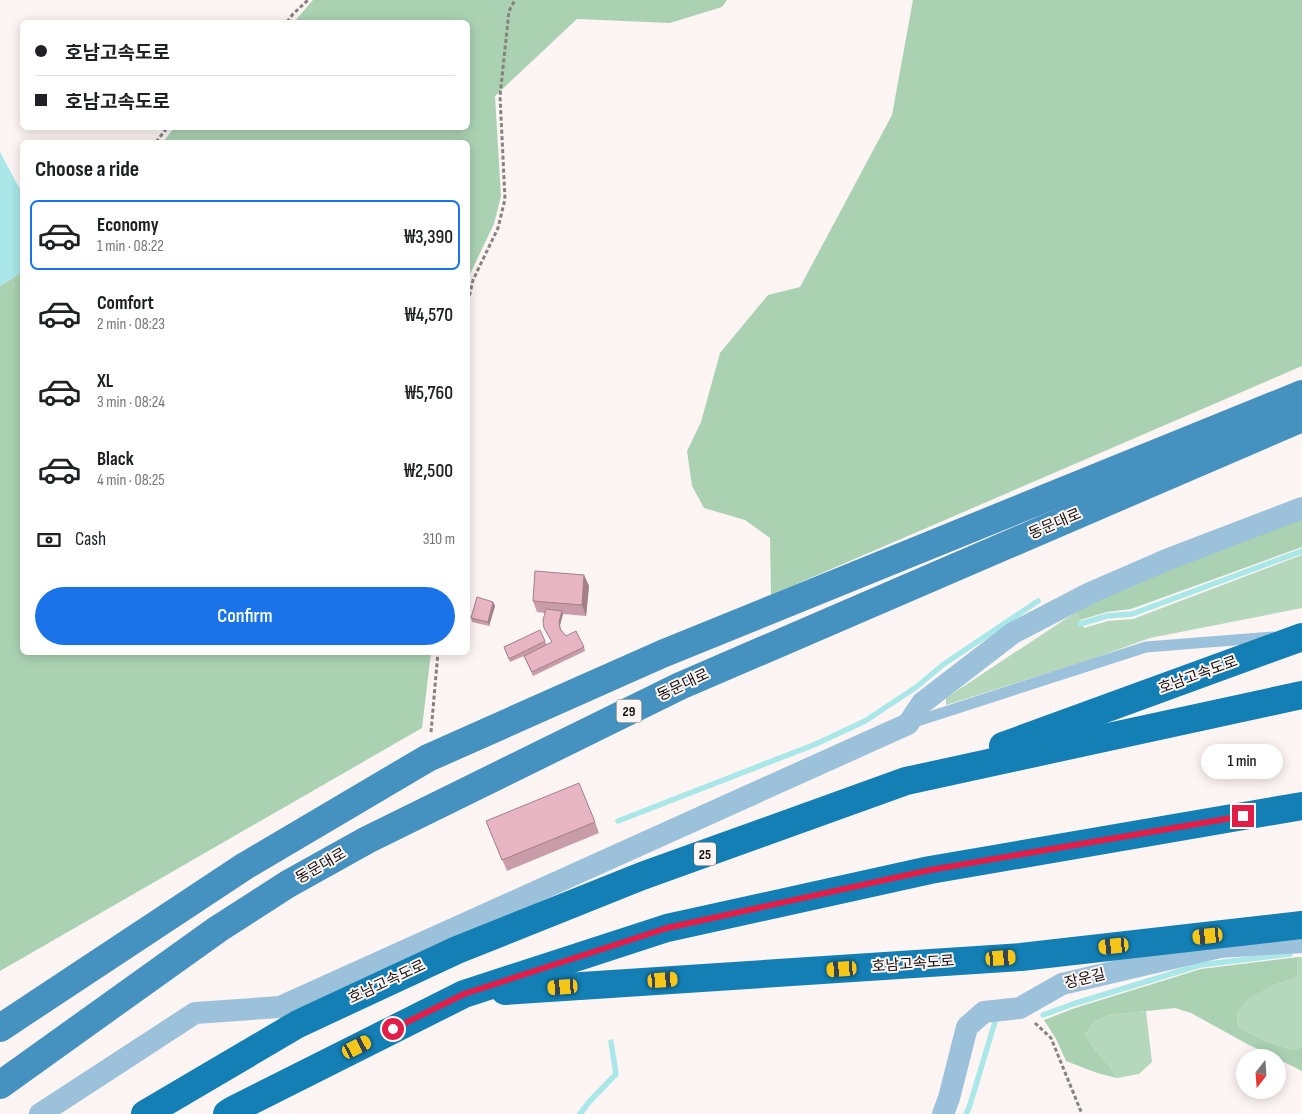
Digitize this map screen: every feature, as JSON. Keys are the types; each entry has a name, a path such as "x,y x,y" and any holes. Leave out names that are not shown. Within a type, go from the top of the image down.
{"highway":[{"name":"호남고속도로","path":"145,1114 298,1024 457,950 642,876 1302,636"},
{"name":"호남고속도로","path":"642,876 906,781 1302,696"},
{"name":"호남고속도로","path":"227,1114 464,994 667,928 930,870 1302,806"},
{"name":"호남고속도로","path":"464,994 1021,957 1302,925"}],"main road":[{"name":"동문대로","path":"1,1026 245,866 428,758 662,654 1302,394"},
{"name":"동문대로","path":"0,1085 218,929 288,884 367,840 680,686 1302,418"}],"street":[{"path":"40,1114 195,1014 280,1007 908,724 922,702 1013,633 1090,593 1166,560 1302,508"},
{"name":"장운길","path":"943,1114 967,1027 984,1012 1020,1008 1062,984 1220,948 1302,942"}],"lane":[{"path":"908,724 1146,647 1302,636"}],"path":[{"path":"288,20 308,0"},
{"path":"470,293 473,280 498,228 505,199 500,96 510,11 515,0"},
{"path":"158,140 165,130"},
{"path":"428,758 438,655"},
{"path":"1020,1008 1051,1038 1082,1114"}],"green space":[{"path":"313,0 727,0 722,7 670,23 577,19 495,96 501,196 494,224 470,274 470,140 165,140 172,130 470,130 470,20 296,20"},
{"path":"913,0 1302,0 1302,366 771,595 770,538 745,520 704,508 692,486 687,451 701,422 720,353 768,295 800,287 892,115"},
{"path":"20,273 20,655 431,655 422,728 0,971 0,286"},
{"path":"1302,514 1302,547 1131,609 1107,612 1080,620 1076,612 1101,597"},
{"path":"1302,555 1302,608 1150,638 1089,660 946,705 946,698 1076,612 1084,628 1108,621 1133,619"},
{"path":"1298,957 1302,957 1302,1047 1293,1050 1268,1042 1247,1032 1238,1025 1237,1012 1247,999 1274,985 1297,977"},
{"path":"1298,957 1297,977 1274,985 1248,999 1237,1012 1238,1025 1247,1032 1268,1042 1293,1050 1302,1047 1302,1071 1286,1063 1286,1049 1258,1049 1191,1013 1175,1008 1109,1015 1095,1021 1085,1034 1117,1078 1097,1073 1066,1061 1056,1039 1044,1020 1075,1008 1201,969"},
{"path":"1146,1011 1152,1062 1139,1074 1117,1078 1085,1034 1095,1021 1109,1015"}],"water":[{"path":"0,152 20,189 20,273 0,286"}],"building":[{"path":"535,571 584,575 582,605 533,601"},
{"path":"477,597 493,602 488,622 471,618"},
{"path":"546,609 562,611 559,622 560,629 566,636 576,631 584,647 532,672 524,656 552,642 544,628 543,620"},
{"path":"540,630 545,641 509,659 504,647"},
{"path":"579,783 595,822 502,860 486,821"}],"waterway":[{"path":"1080,624 1107,616 1132,614 1302,551"},
{"path":"618,821 816,744 865,721 915,688 944,664 1038,601"},
{"path":"1043,1015 1200,965 1290,954"},
{"path":"966,1114 995,1022"},
{"path":"580,1114 616,1074 611,1042"}],"route":[{"path":"393,1029 464,994 667,928 930,870 1243,816"}]}
